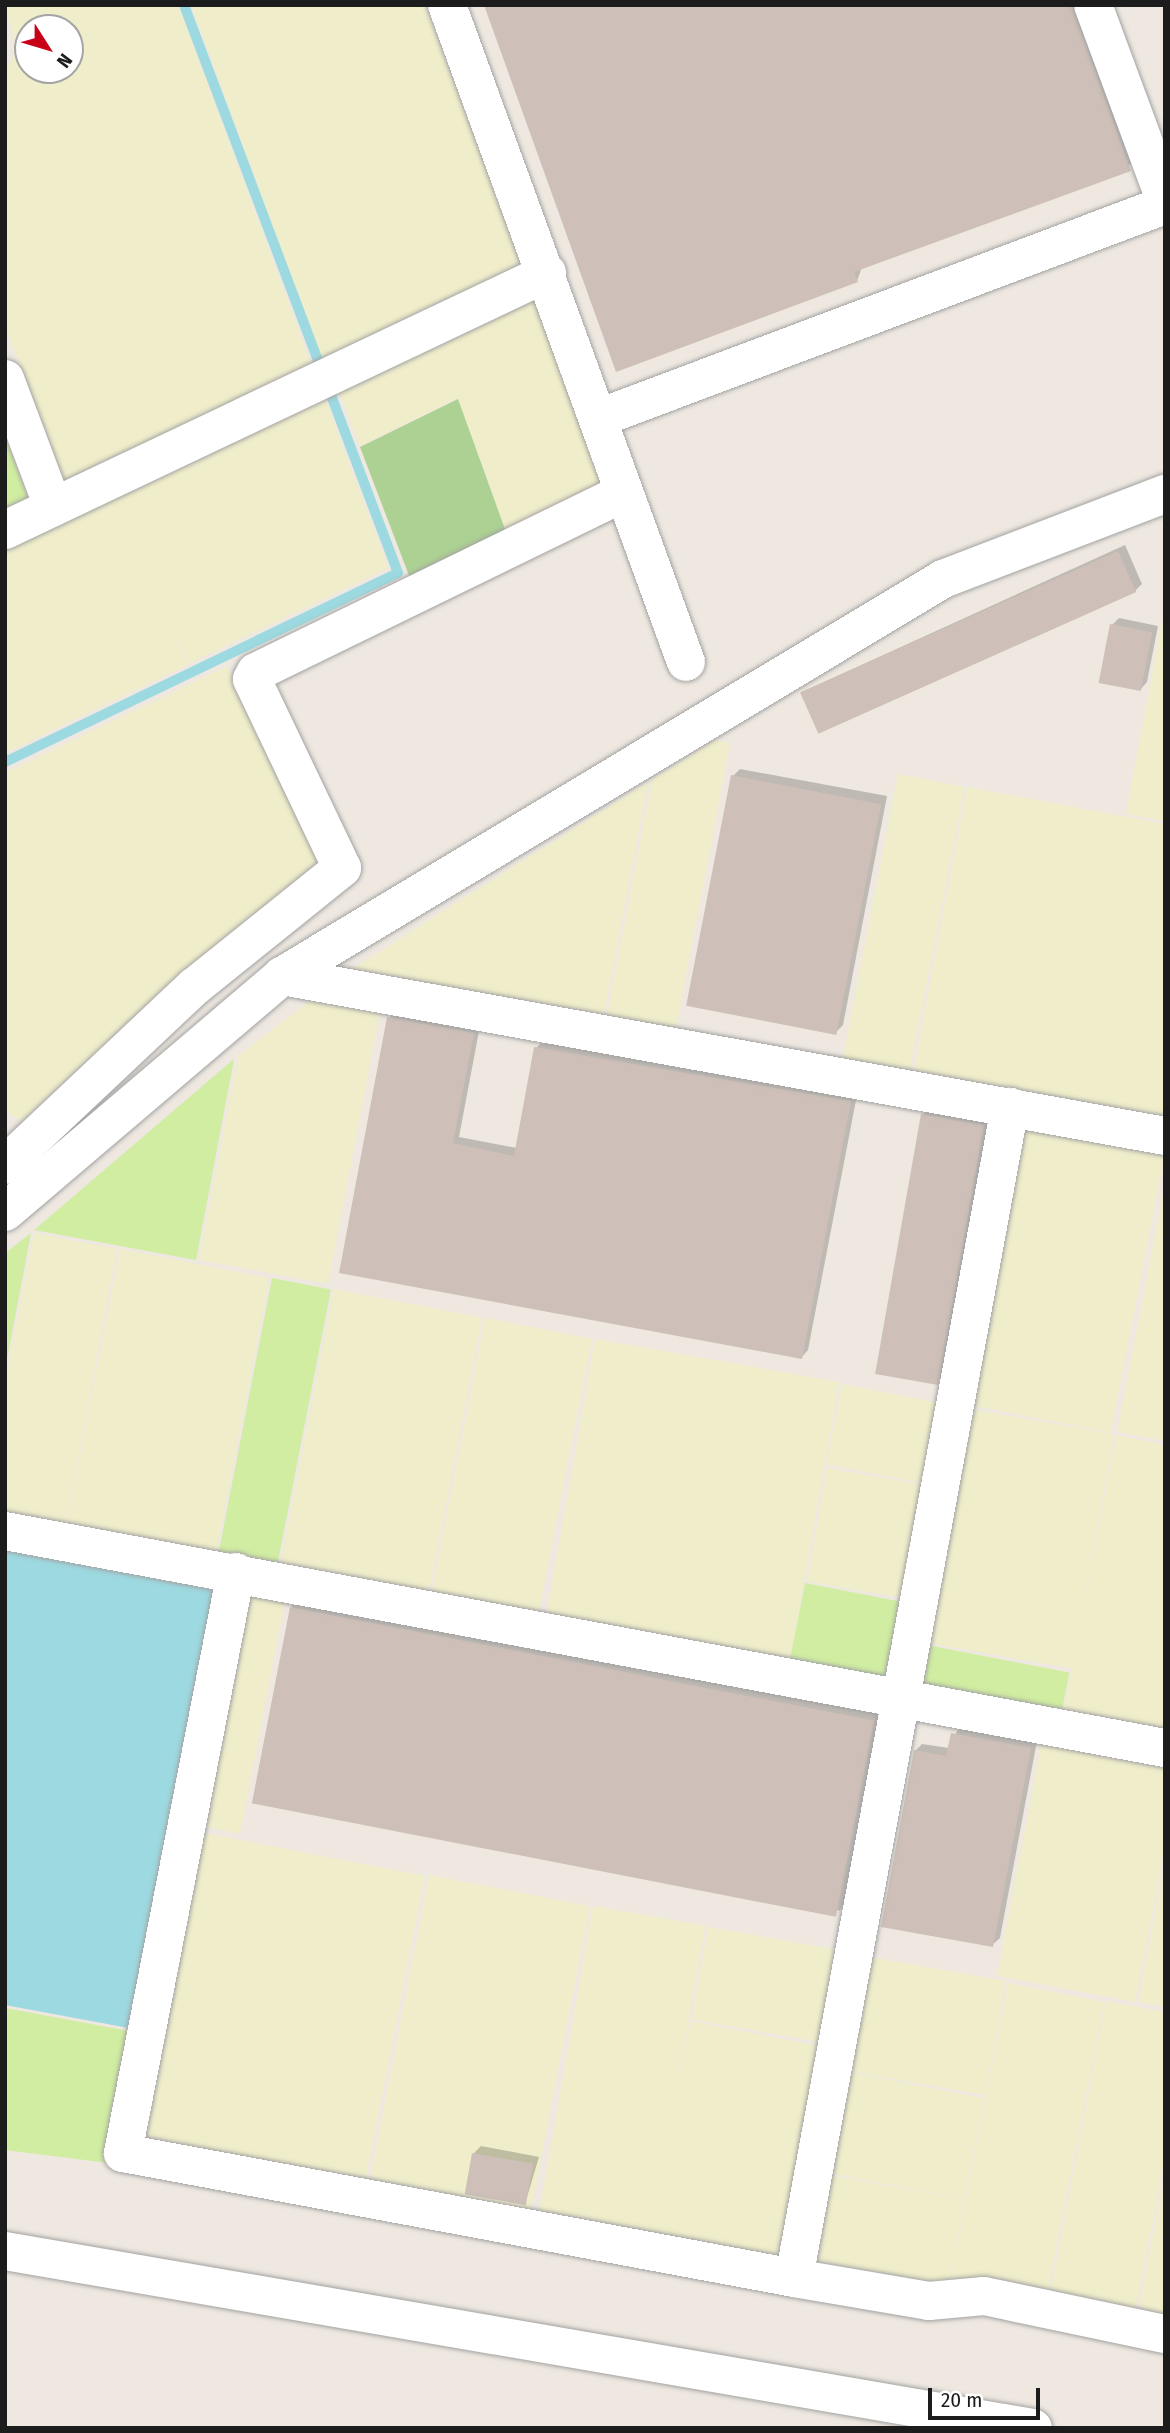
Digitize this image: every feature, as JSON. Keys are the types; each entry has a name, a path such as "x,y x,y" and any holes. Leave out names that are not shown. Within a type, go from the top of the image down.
{"street":[{"path":"447,5 547,273 623,492 686,662"},
{"path":"599,418 1165,202 1093,5"},
{"path":"5,530 547,273"},
{"path":"5,379 53,507"},
{"path":"10,1147 194,987 342,869 252,680 256,672 623,492"},
{"path":"5,1212 282,976 943,579 1158,499"},
{"path":"282,976 1165,1136"},
{"path":"794,2278 1010,1107"},
{"path":"5,1531 1165,1748"},
{"path":"236,1573 123,2153 794,2278 929,2301 984,2296 1165,2334"},
{"path":"5,2251 1033,2428"}],"shaded area":[{"path":"5,5 178,5 312,367 65,485 5,326 5,73 14,56 14,84 84,84 84,14 14,14 14,39"},
{"path":"191,5 425,5 522,267 323,362"},
{"path":"536,291 603,484 506,532 458,398 360,446 337,386"},
{"path":"322,392 388,568 190,663 162,606 189,664 5,753 5,546"},
{"path":"1162,622 1165,622 1165,821 1126,814"},
{"path":"227,666 321,864 182,974 21,1121 5,1110 5,773"},
{"path":"715,740 730,743 675,1033 606,1020 652,780"},
{"path":"898,774 965,787 908,1078 842,1065"},
{"path":"648,782 603,1020 347,972"},
{"path":"967,787 1165,824 1165,1125 912,1078"},
{"path":"319,994 381,1006 328,1284 199,1260 238,1056"},
{"path":"1017,1124 1165,1153 1111,1433 963,1404"},
{"path":"1165,1182 1165,1441 1117,1432"},
{"path":"34,1233 117,1249 65,1528 5,1517 5,1381"},
{"path":"120,1249 269,1278 215,1558 66,1529"},
{"path":"334,1289 482,1318 428,1597 280,1568"},
{"path":"485,1318 592,1339 538,1618 431,1597"},
{"path":"595,1339 839,1382 790,1661 546,1618"},
{"path":"842,1384 941,1403 925,1484 826,1464"},
{"path":"965,1408 1114,1434 1072,1669 924,1642"},
{"path":"1116,1435 1165,1445 1165,1733 1063,1714"},
{"path":"827,1468 925,1485 906,1599 807,1581"},
{"path":"244,1592 285,1600 240,1834 199,1826"},
{"path":"1042,1741 1165,1764 1165,1847 1135,2002 997,1976"},
{"path":"199,1832 425,1876 364,2186 139,2142"},
{"path":"1165,1860 1165,2007 1138,2002"},
{"path":"429,1875 590,1906 530,2216 369,2185"},
{"path":"593,1906 705,1926 650,2237 538,2217"},
{"path":"708,1927 840,1950 824,2043 692,2020"},
{"path":"864,1956 1006,1981 986,2095 844,2070"},
{"path":"1008,1983 1104,2002 1046,2302 950,2283"},
{"path":"1106,2001 1165,2012 1165,2157 1135,2313 1050,2294"},
{"path":"690,2021 822,2047 780,2263 648,2237"},
{"path":"843,2071 984,2098 965,2200 823,2172"},
{"path":"1165,2170 1165,2319 1138,2313"},
{"path":"824,2174 965,2200 949,2283 931,2287 807,2266"}],"green space":[{"path":"458,399 506,532 410,578 360,447"},
{"path":"5,436 31,506 5,518"},
{"path":"234,1059 196,1260 34,1230"},
{"path":"31,1233 5,1370 5,1253"},
{"path":"272,1278 331,1289 277,1568 218,1557"},
{"path":"805,1583 905,1602 890,1682 790,1663"},
{"path":"922,1644 1069,1673 1061,1716 914,1687"},
{"path":"5,2008 134,2032 109,2163 5,2150"}],"water":[{"path":"5,1547 218,1587 134,2029 5,2005"}],"building":[{"path":"484,5 1072,5 1131,171 854,272 858,282 616,372"},
{"path":"1118,551 1136,592 818,734 800,693"},
{"path":"1110,624 1152,632 1141,691 1099,683"},
{"path":"731,775 881,804 836,1035 686,1006"},
{"path":"387,1017 474,1033 453,1143 514,1156 534,1047 851,1101 802,1359 339,1273"},
{"path":"921,1114 984,1125 938,1385 875,1374"},
{"path":"290,1607 874,1721 836,1917 252,1803"},
{"path":"951,1733 1031,1748 993,1947 881,1927 914,1750 946,1756"},
{"path":"472,2153 533,2164 526,2205 465,2194"}],"waterway":[{"path":"5,762 398,573 184,5"}]}
